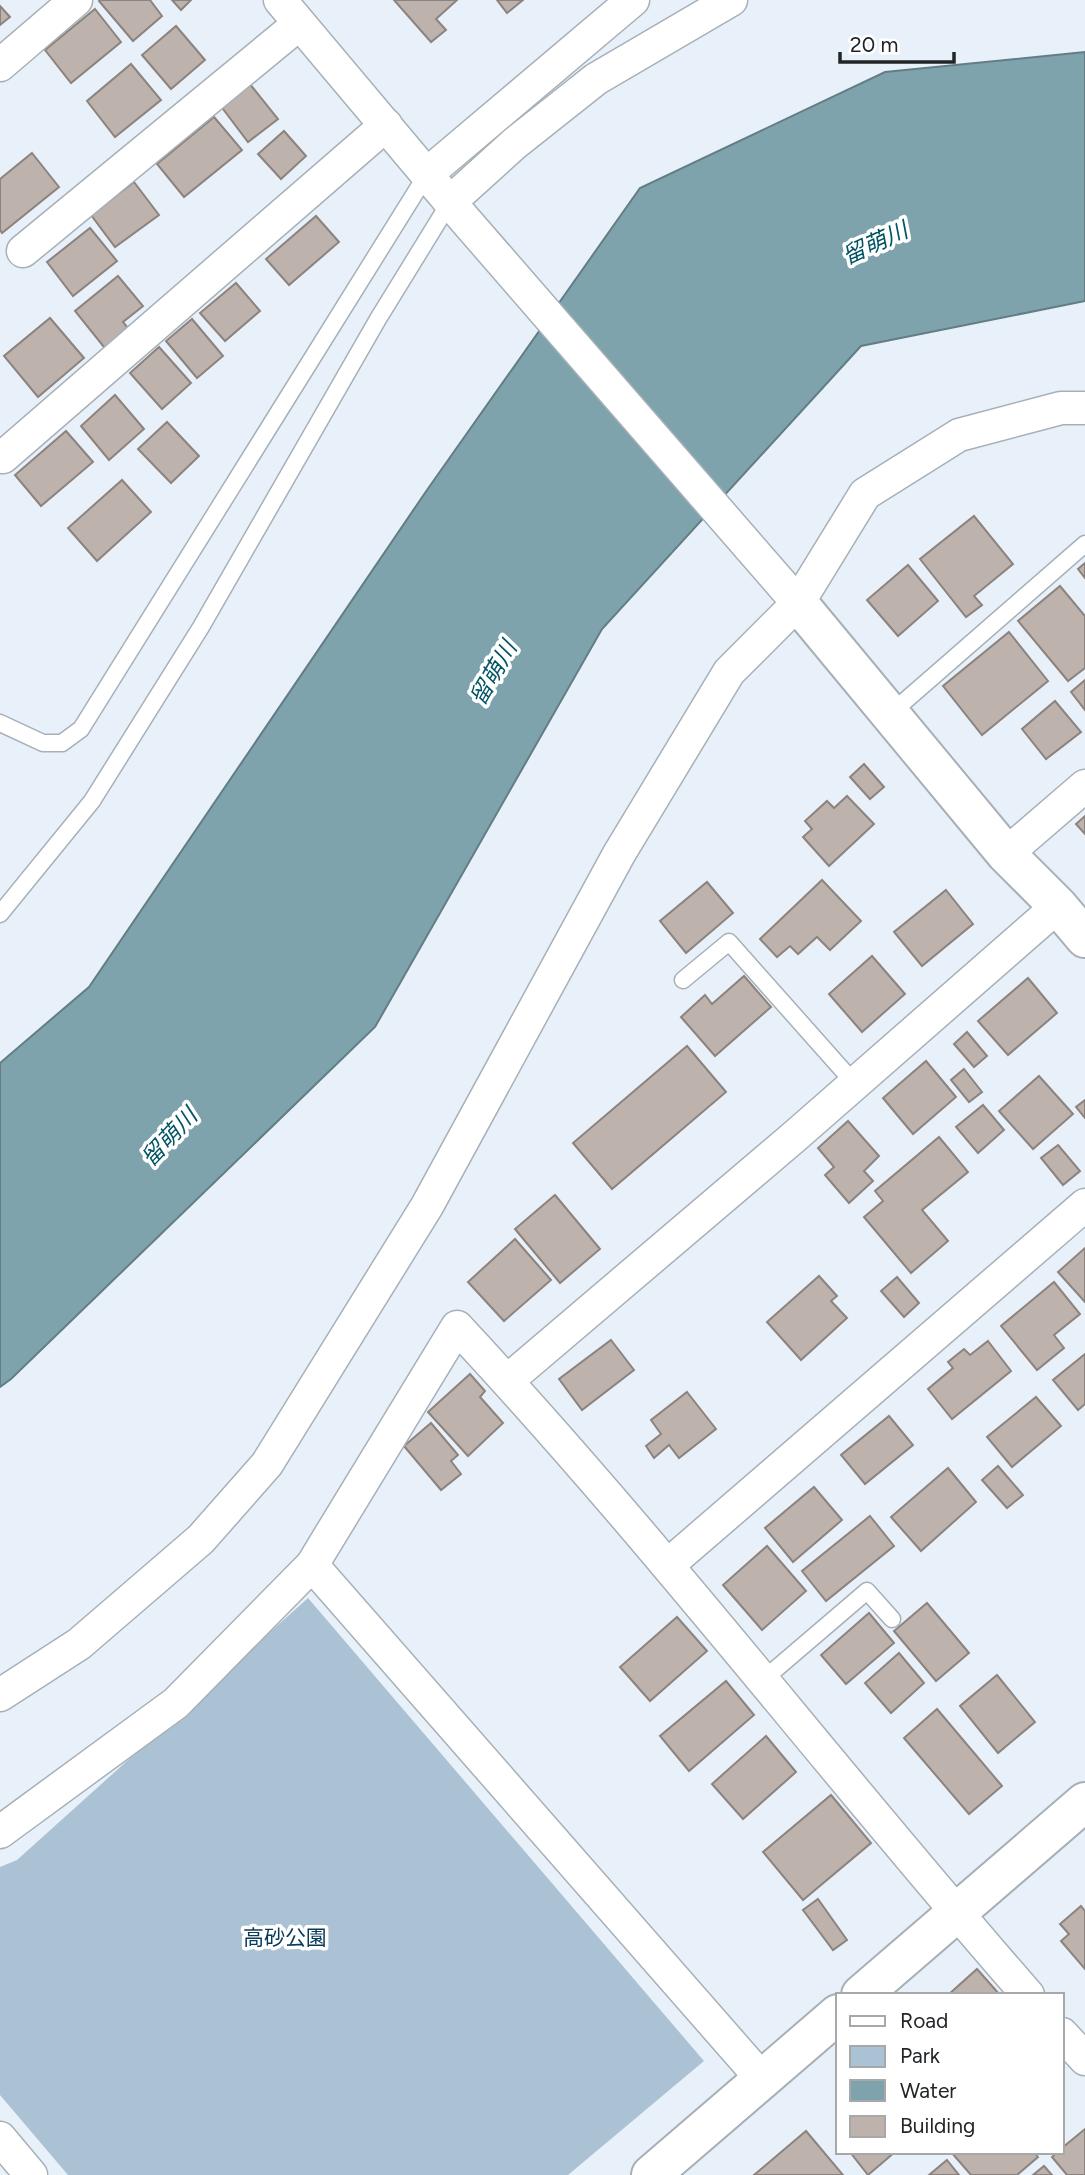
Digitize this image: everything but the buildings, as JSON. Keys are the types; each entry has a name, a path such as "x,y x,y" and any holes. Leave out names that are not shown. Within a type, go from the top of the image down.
{"street":[{"path":"0,65 76,0"},
{"path":"427,174 632,0"},
{"path":"455,208 514,144 596,79 731,0"},
{"path":"23,251 289,12 789,594 1006,854 1058,906 1085,938"},
{"path":"3,457 386,125"},
{"path":"0,1695 79,1644 100,1627 201,1539 267,1464 427,1206 619,854 729,672 865,494 959,435 1061,408 1085,408"},
{"path":"1006,854 1085,786"},
{"path":"507,1381 855,1084 1058,906"},
{"path":"668,1565 1085,1205"},
{"path":"0,1832 176,1703 312,1565 457,1327 668,1565 1026,1993"},
{"path":"312,1565 762,2079"},
{"path":"863,1993 1085,1802"},
{"path":"651,2175 836,2016"},
{"path":"1064,2036 1085,2059"},
{"path":"0,2138 31,2175"}],"lane":[{"path":"0,723 43,743 62,743 81,729 427,174"},
{"path":"0,914 92,801 201,627 378,319 455,208"},
{"path":"890,714 1085,544"},
{"path":"683,980 729,942 855,1084"},
{"path":"763,1680 867,1591 892,1619"}],"green space":[{"name":"高砂公園","path":"308,1598 704,2061 568,2175 68,2175 0,2095 0,1867 17,1860"}],"water":[{"name":"留萌川","path":"1085,52 1085,301 861,346 602,629 375,1027 0,1387 0,1063 89,987 427,490 640,188 885,72"}]}
